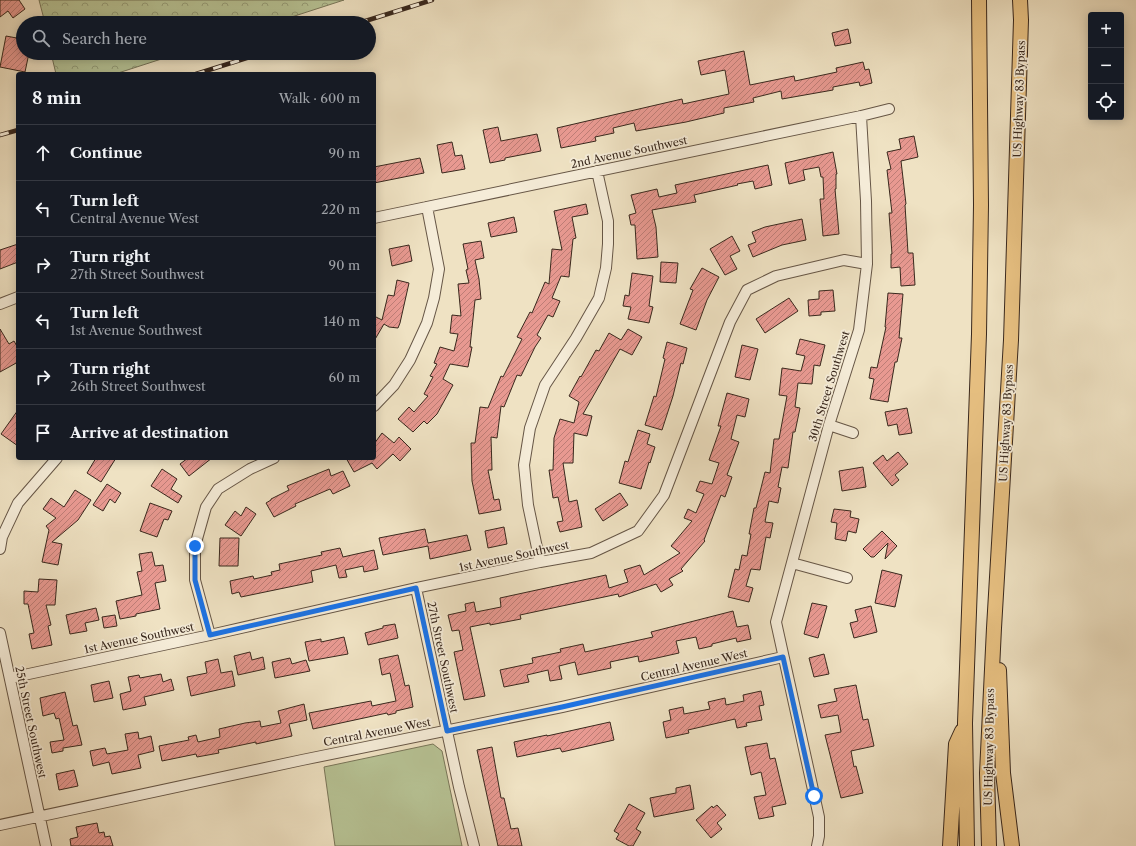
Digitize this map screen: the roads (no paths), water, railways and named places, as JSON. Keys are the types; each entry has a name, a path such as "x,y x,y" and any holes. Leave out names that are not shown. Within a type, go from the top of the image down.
{"highway":[{"name":"US Highway 83 Bypass","path":"967,846 965,723 979,334 981,205 979,0"},
{"name":"US Highway 83 Bypass","path":"989,846 987,773 1011,340 1020,0"},
{"path":"994,628 1000,682 1003,772 1012,846"},
{"path":"950,846 956,744 965,723"}],"street":[{"name":"2nd Avenue Southwest","path":"376,218 861,116 888,109"},
{"name":"30th Street Southwest","path":"817,846 820,836 819,817 776,622 829,425 859,330 867,264 866,201 861,116"},
{"path":"540,562 528,505 524,465 530,428 545,385 576,338 599,298 606,268 608,221 597,171"},
{"path":"376,404 394,385 410,360 427,323 434,298 439,269 427,207"},
{"name":"1st Avenue Southwest","path":"10,678 210,635 416,588 540,562 592,553 638,531 664,495 730,322 747,290 776,276 844,260 867,264"},
{"path":"0,304 16,298"},
{"path":"829,425 853,433"},
{"path":"0,549 2,537 18,503 55,460"},
{"path":"210,635 195,580 195,546 206,507 218,489 250,469 270,460"},
{"path":"792,563 847,578"},
{"name":"27th Street Southwest","path":"416,588 459,787 474,846"},
{"name":"25th Street Southwest","path":"0,633 46,846"},
{"name":"Central Avenue West","path":"0,825 302,760 562,707 783,657"}],"railway":[{"path":"376,18 432,0"},
{"path":"202,72 241,60"},
{"path":"0,135 16,131"}]}
